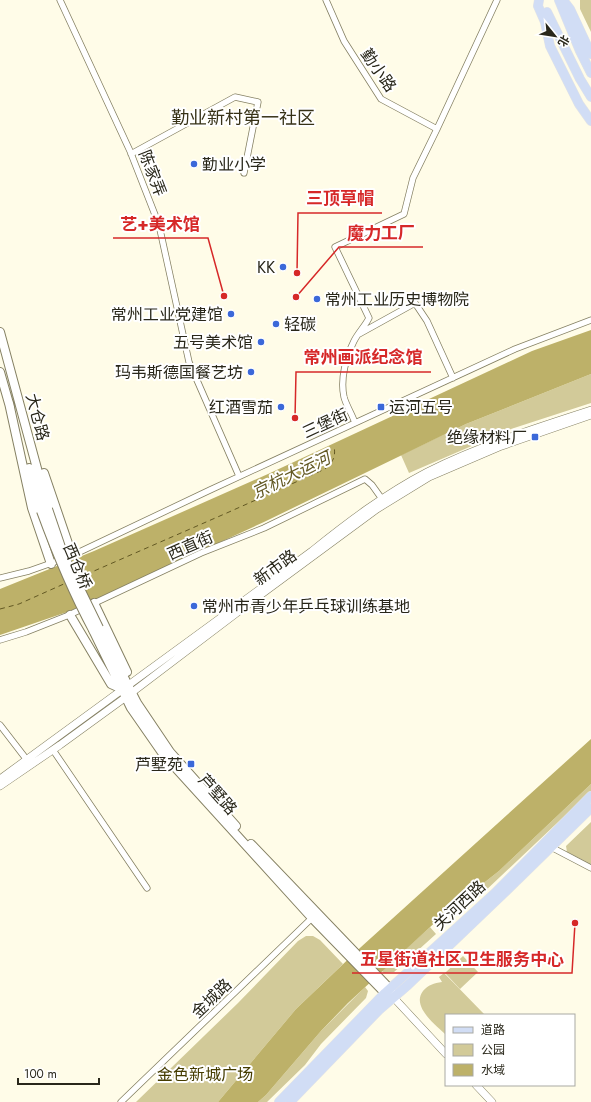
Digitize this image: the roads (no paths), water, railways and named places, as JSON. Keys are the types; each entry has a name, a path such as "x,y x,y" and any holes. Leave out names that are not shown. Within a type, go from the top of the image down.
{"main road":[{"path":"540,0 538,6 545,22 550,46 579,104 591,120"},
{"path":"540,0 580,79 591,97"},
{"path":"559,0 580,52 591,73"},
{"path":"563,0 570,4 591,54"},
{"path":"570,4 580,52"},
{"path":"545,22 557,33"},
{"name":"大仓路","path":"0,332 19,398 45,510"},
{"name":"大仓路","path":"0,372 45,510"},
{"path":"19,398 72,556"},
{"path":"9,403 32,508 51,564"},
{"name":"西仓桥","path":"45,510 58,558 79,604 96,629"},
{"path":"70,615 111,684 125,687 127,670 94,603"},
{"name":"芦墅路","path":"96,629 129,695 137,703 170,752 315,915 388,991"},
{"name":"关河西路","path":"290,1102 379,1010 394,998 501,896 591,796"},
{"name":"关河西路","path":"279,1102 388,991 547,845 591,808"},
{"path":"388,991 394,998"}],"street":[{"name":"陈家弄","path":"60,0 131,154 158,225 189,362 239,476"},
{"name":"勤小路","path":"326,0 344,41 380,99 437,129"},
{"path":"355,423 344,397 343,383 347,360 354,340 369,318 368,313 335,247 404,214 413,178 497,0"},
{"path":"131,154 235,97 258,102 244,173"},
{"path":"358,335 415,303 427,321 453,378"},
{"name":"三堡街","path":"0,578 51,564 72,556 239,476 515,349 591,320"},
{"name":"新市路","path":"0,779 312,551 361,512 427,472 498,441 591,410"},
{"name":"新市路","path":"0,786 129,695 377,509 429,477 499,446 591,415"},
{"name":"西直街","path":"0,640 26,632 70,615 201,553 264,528 365,479 372,485 382,499"},
{"path":"0,725 27,760"},
{"path":"53,750 147,888"},
{"path":"547,845 591,868"},
{"name":"金城路","path":"122,1102 315,915"},
{"path":"394,998 445,1053"},
{"path":"477,1086 492,1102"}],"water":[{"name":"京杭大运河","path":"591,330 591,374 466,424 264,522 70,611 0,635 0,589 94,551 268,474 532,351"},
{"path":"591,739 591,784 499,871 471,893 468,890 445,910 442,916 348,1003 321,1031 266,1095 258,1102 218,1102 296,1009 361,947"}],"place":[{"name":"勤业小学","path":"194,164"},
{"name":"KK","path":"283,267"},
{"name":"三顶草帽","path":"297,273"},
{"name":"艺+美术馆","path":"224,296"},
{"name":"魔力工厂","path":"296,297"},
{"name":"常州工业历史博物院","path":"317,299"},
{"name":"常州工业党建馆","path":"231,314"},
{"name":"轻碳","path":"276,324"},
{"name":"五号美术馆","path":"261,342"},
{"name":"玛韦斯德国餐艺坊","path":"251,372"},
{"name":"红酒雪茄","path":"281,407"},
{"name":"运河五号","path":"381,407"},
{"name":"常州画派纪念馆","path":"295,418"},
{"name":"绝缘材料厂","path":"535,437"},
{"name":"常州市青少年乒乓球训练基地","path":"194,606"},
{"name":"芦墅苑","path":"191,764"},
{"name":"五星街道社区卫生服务中心","path":"575,923"}],"district":[{"name":"勤业新村第一社区","path":"243,118"}],"park label":[{"name":"金色新城广场","path":"205,1074"}]}
